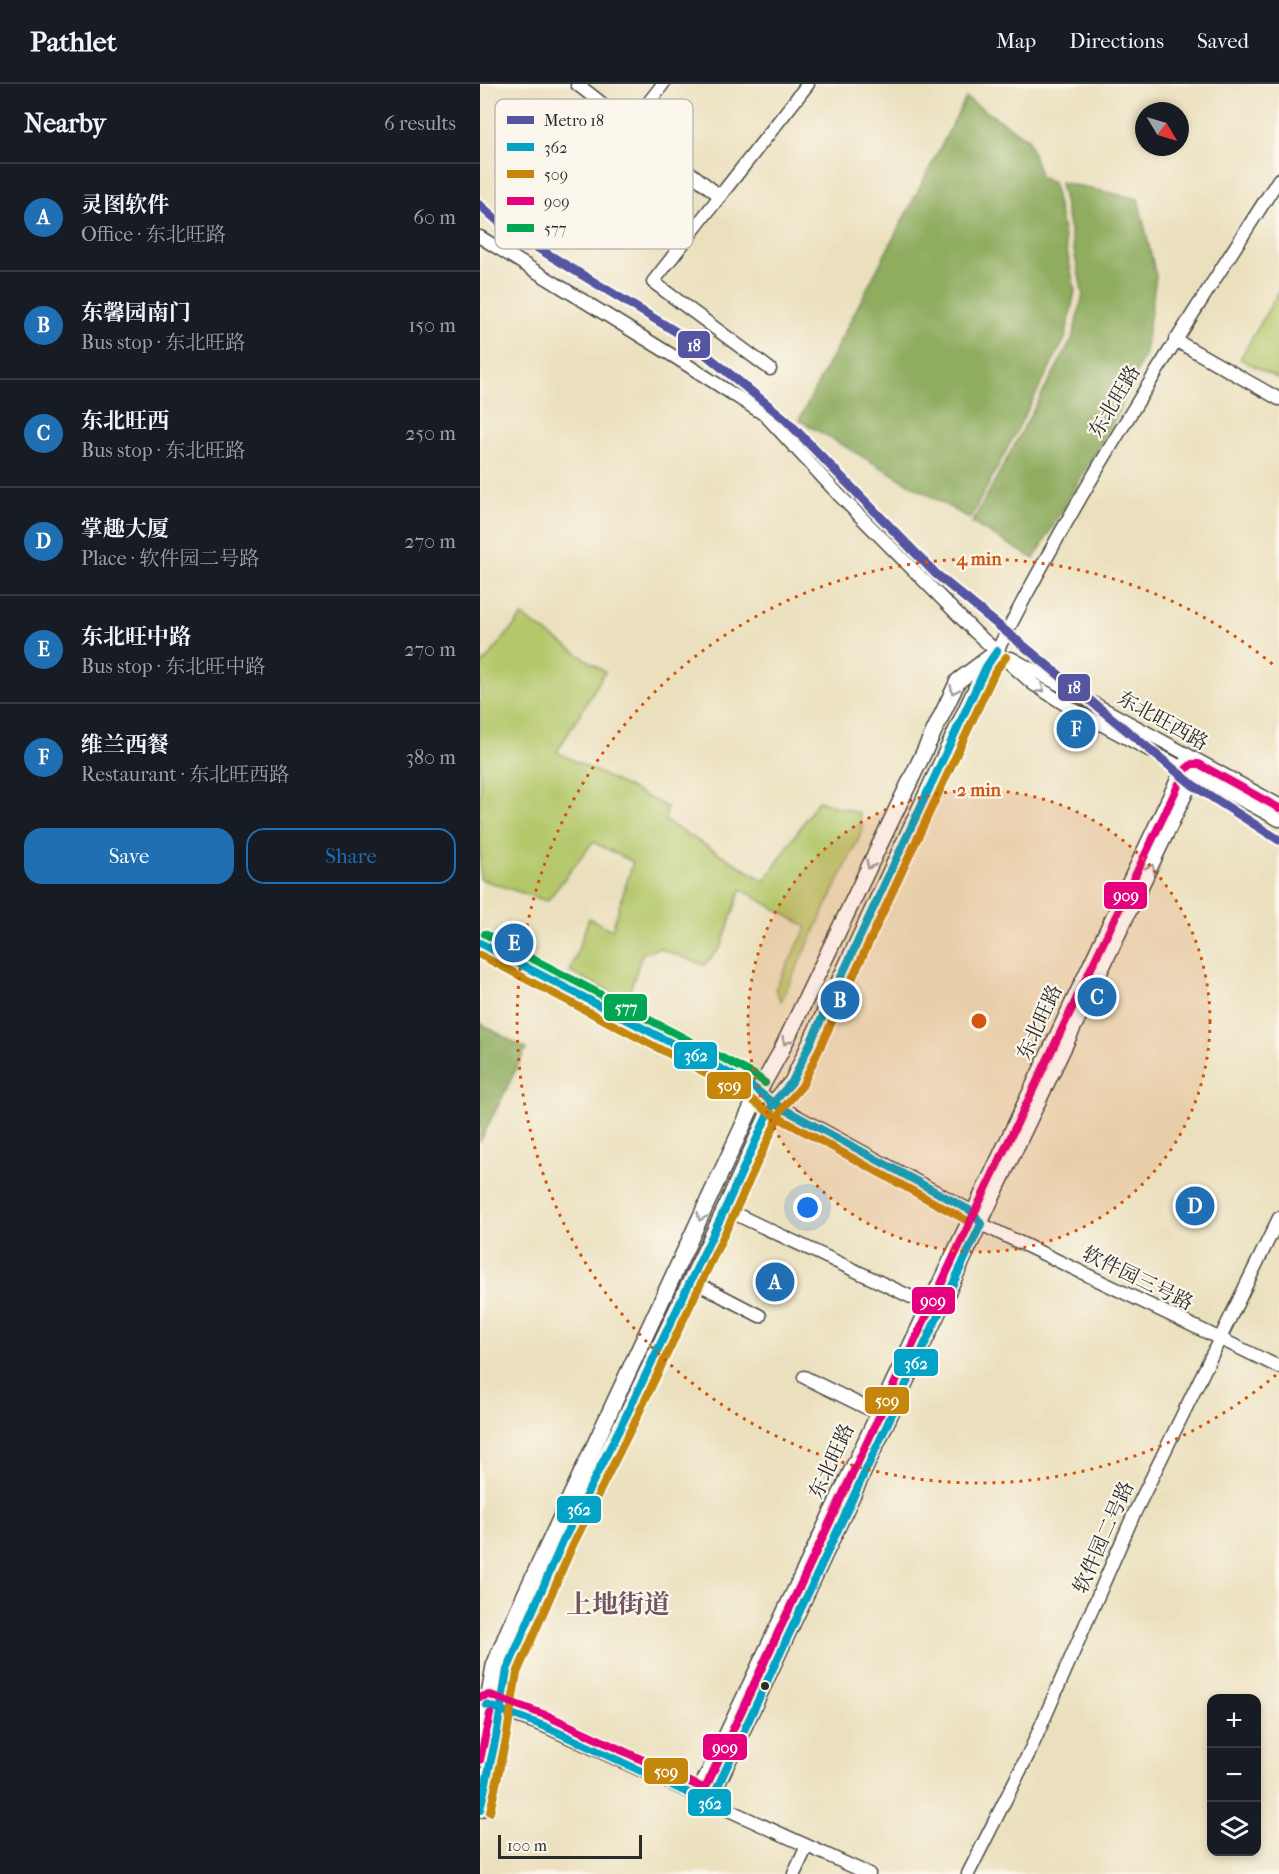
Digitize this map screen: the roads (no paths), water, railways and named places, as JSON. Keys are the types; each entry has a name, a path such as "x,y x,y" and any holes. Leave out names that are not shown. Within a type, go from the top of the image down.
{"main road":[{"name":"东北旺路","path":"494,1708 494,1666 508,1630 759,1091 780,1053 958,681 997,651"},
{"name":"东北旺路","path":"494,1708 507,1670 563,1541 626,1416 773,1103 792,1082 986,667 997,651"},
{"path":"480,1745 494,1708"},
{"path":"480,1810 494,1708"}],"street":[{"path":"577,84 596,99"},
{"path":"651,99 663,84"},
{"path":"693,230 808,84"},
{"path":"693,175 720,196"},
{"name":"东北旺路","path":"997,651 1033,580 1175,340 1279,179"},
{"name":"东北旺西路","path":"480,237 495,246"},
{"name":"东北旺西路","path":"499,249 678,359 765,416 847,504 975,632 997,651 1185,762 1279,805"},
{"path":"678,249 652,282 770,369"},
{"path":"1175,340 1279,399"},
{"name":"东北旺路","path":"696,1796 1185,762"},
{"name":"东北旺路","path":"710,1803 981,1224 1198,768"},
{"name":"东北旺西路","path":"1198,768 1279,820"},
{"path":"480,943 748,1083 773,1103 973,1212 981,1224"},
{"path":"725,1209 928,1305"},
{"name":"软件园二号路","path":"968,1874 1029,1752 1133,1516 1279,1218"},
{"name":"软件园三号路","path":"981,1224 1279,1367"},
{"path":"691,1280 760,1316"},
{"path":"804,1377 877,1413"},
{"path":"494,1708 544,1726 869,1874"},
{"path":"794,1874 807,1846"}],"metro line":[{"name":"18","path":"480,205 495,218"},
{"name":"18","path":"539,249 683,336 785,419 936,574 1193,785 1279,840"}],"place":[{"name":"维兰西餐","path":"1076,729"},
{"name":"东北旺中路","path":"514,943"},
{"name":"东北旺西","path":"1097,997"},
{"name":"东馨园南门","path":"840,1000"},
{"name":"掌趣大厦","path":"1195,1206"},
{"name":"灵图软件","path":"775,1282"}],"district":[{"name":"上地街道","path":"618,1604"}]}
